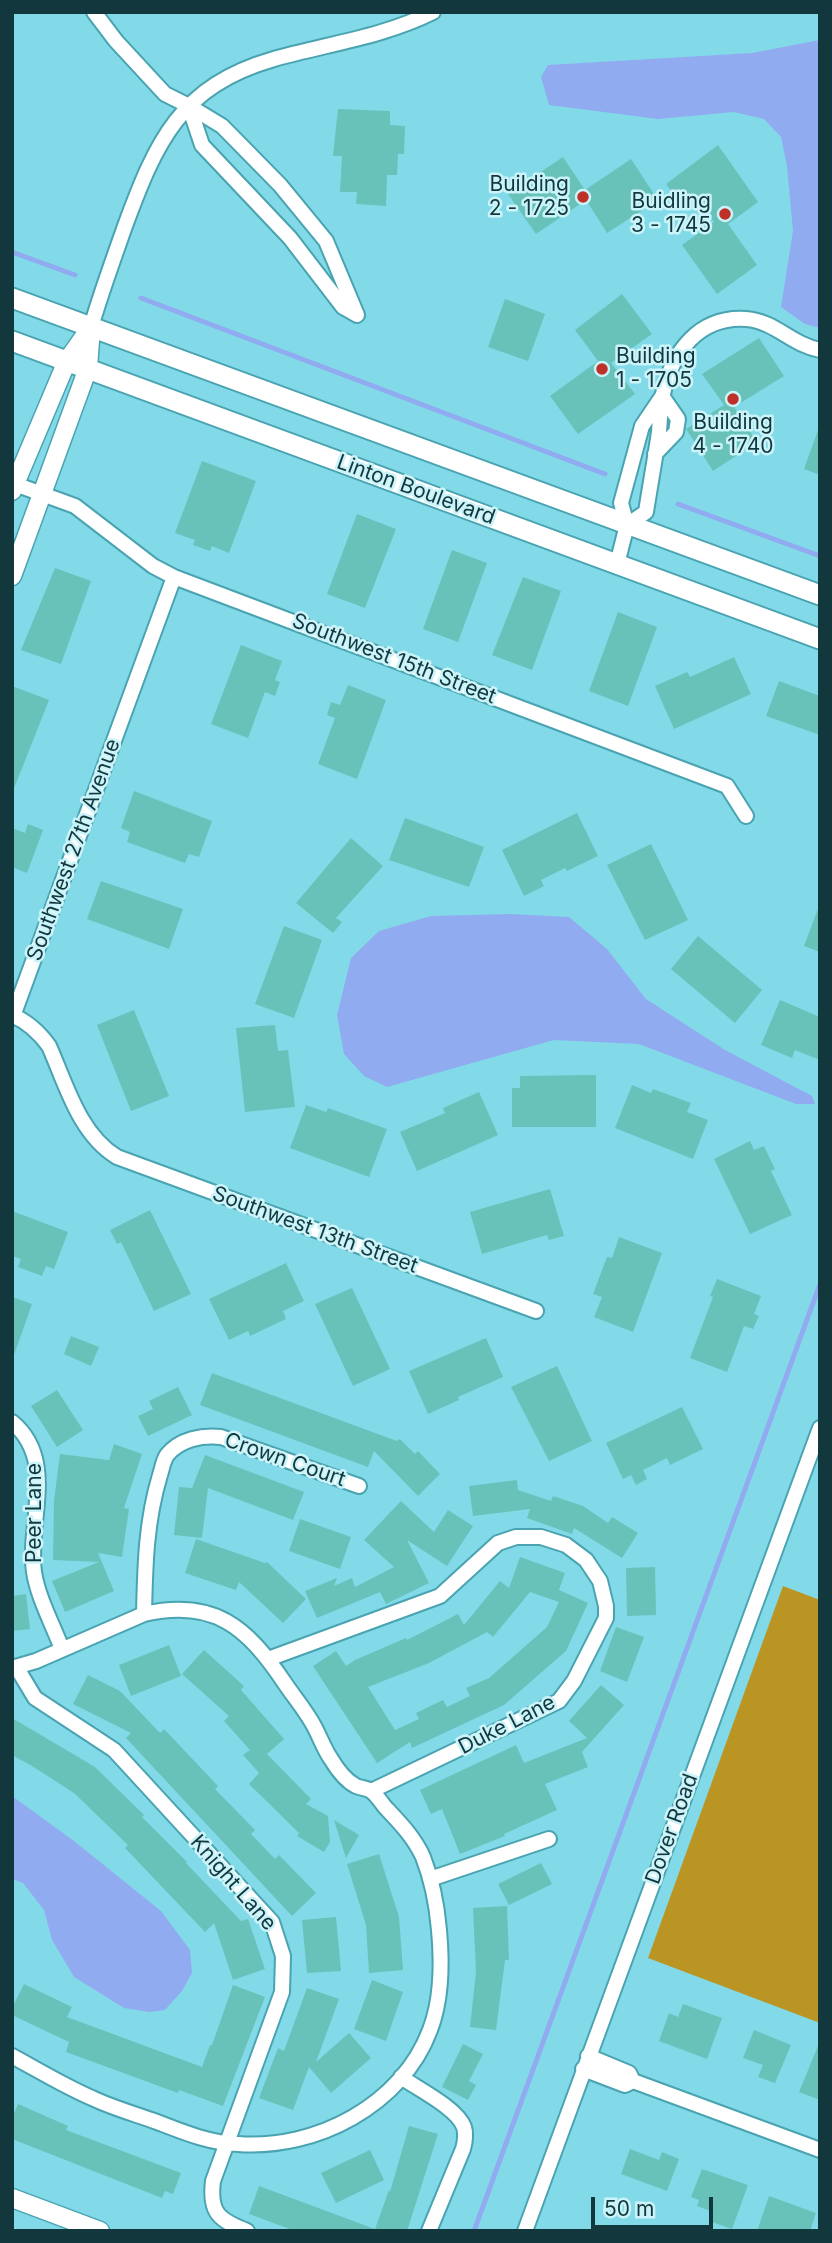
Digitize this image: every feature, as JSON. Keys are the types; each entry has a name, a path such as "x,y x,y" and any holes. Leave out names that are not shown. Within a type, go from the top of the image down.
{"main road":[{"name":"Linton Boulevard","path":"12,298 820,595"},
{"name":"Linton Boulevard","path":"12,341 820,639"}],"street":[{"path":"94,12 116,41 165,94 189,106 222,126 280,185 326,241 356,315 343,307 290,238 202,145 189,106"},
{"path":"12,576 88,368 91,327 101,292 149,163 161,140 189,106 225,79 249,67 385,32 433,12"},
{"path":"627,525 646,512 662,396 677,355 684,345 702,329 714,323 744,319 757,321 800,344 820,350"},
{"path":"13,486 67,361 91,327"},
{"path":"617,564 627,525 621,503 642,426 662,396"},
{"name":"Southwest 15th Street","path":"13,486 43,494 86,512 153,566 174,577 727,786 746,816"},
{"name":"Southwest 27th Avenue","path":"97,1142 83,1122 49,1046 33,1027 12,1015 174,577"},
{"name":"Southwest 13th Street","path":"97,1142 117,1157 536,1311"},
{"name":"Peer Lane","path":"12,1422 27,1437 36,1458 34,1574 62,1649"},
{"name":"Dover Road","path":"525,2231 816,1453 820,1428"},
{"name":"Crown Court","path":"144,1614 145,1549 154,1494 166,1457 175,1448 199,1437 221,1437 359,1486"},
{"name":"Duke Lane","path":"268,1659 440,1596 498,1543 516,1537 554,1540 576,1552 594,1570 604,1593 606,1618 574,1681 559,1701 371,1791"},
{"path":"12,2056 94,2099 200,2138 226,2143 268,2144 295,2140 347,2121 370,2106 401,2077 421,2049 431,2028 437,2006 440,1942 430,1879 408,1831 371,1791 355,1786 337,1768 313,1724 268,1659 243,1632 210,1614 172,1609 144,1614 15,1668"},
{"name":"Knight Lane","path":"15,1668 35,1698 114,1750 272,1922 277,1933 283,1956 282,1992 213,2181 213,2204 218,2214 225,2222 247,2231"},
{"path":"430,1879 550,1839"},
{"path":"586,2062 629,2073 633,2081 820,2150"},
{"path":"401,2077 457,2114 464,2126 466,2137 463,2150 429,2231"},
{"path":"12,2198 100,2231"}],"shaded area":[{"path":"783,1586 820,1600 820,2023 648,1958"}],"water":[{"path":"820,40 820,328 805,324 781,307 793,231 787,166 781,137 764,119 734,112 658,119 549,105 541,77 548,65 752,53"},
{"path":"511,914 569,917 607,949 646,999 725,1050 812,1096 815,1104 796,1104 639,1044 554,1040 387,1087 364,1076 344,1054 337,1015 351,958 379,931 431,916"},
{"path":"12,1796 74,1841 161,1911 190,1950 192,1973 182,1991 165,2010 149,2012 124,2008 74,1977 52,1940 44,1910 23,1883 12,1879"}],"building":[{"path":"338,109 390,111 390,125 405,126 404,154 398,154 397,175 387,175 386,206 356,204 357,192 340,192 342,156 333,156"},
{"name":"Buidling 3 - 1745","path":"718,145 758,202 728,224 757,265 717,294 682,245 714,222 695,195 681,205 666,184"},
{"name":"Building 2 - 1725","path":"563,157 585,190 631,159 658,200 607,233 586,200 536,234 508,194"},
{"name":"Building 1 - 1705","path":"622,294 652,334 611,363 635,394 578,434 550,396 598,361 575,330"},
{"path":"505,299 545,314 528,361 488,347"},
{"name":"Building 4 - 1740","path":"759,338 784,376 734,407 757,442 713,471 686,429 724,405 702,374"},
{"path":"820,430 820,475 804,469"},
{"path":"202,461 256,481 229,553 212,546 210,551 193,545 195,540 175,533"},
{"path":"357,514 396,529 365,608 327,594"},
{"path":"452,550 487,563 458,642 423,629"},
{"path":"55,568 91,581 61,664 21,650"},
{"path":"523,577 561,591 532,670 492,655"},
{"path":"618,612 657,627 628,706 589,691"},
{"path":"241,645 282,661 275,680 280,682 275,696 265,692 248,738 211,724"},
{"path":"734,657 751,694 674,729 655,686 687,672 690,677"},
{"path":"779,681 820,696 820,735 766,716"},
{"path":"348,685 386,700 357,779 318,764 335,718 327,715 331,702 340,705"},
{"path":"12,686 49,700 13,791 12,791"},
{"path":"134,791 212,821 199,857 189,854 185,863 127,842 130,832 121,828"},
{"path":"577,813 598,856 541,880 544,886 524,896 502,850"},
{"path":"405,818 484,847 469,887 389,860"},
{"path":"28,824 43,830 27,873 12,867 12,828 25,833"},
{"path":"351,838 383,866 336,918 342,922 333,933 296,903"},
{"path":"651,844 688,920 645,940 607,865"},
{"path":"101,881 183,909 169,949 87,919"},
{"path":"820,909 820,952 804,946"},
{"path":"284,926 322,940 294,1018 255,1004"},
{"path":"698,936 762,990 735,1023 671,969"},
{"path":"780,1000 820,1017 820,1060 795,1050 792,1058 761,1045"},
{"path":"134,1010 169,1096 131,1111 97,1025"},
{"path":"275,1025 278,1051 288,1050 295,1107 245,1112 236,1028"},
{"path":"596,1075 596,1127 512,1127 512,1088 520,1088 520,1076"},
{"path":"632,1085 651,1093 653,1089 691,1103 687,1112 708,1120 693,1159 615,1128"},
{"path":"479,1092 498,1135 417,1171 400,1132 445,1113 443,1108"},
{"path":"306,1105 326,1112 328,1108 387,1129 369,1177 290,1148"},
{"path":"750,1141 754,1150 764,1146 775,1169 771,1171 792,1215 750,1234 714,1159"},
{"path":"550,1189 564,1236 549,1240 547,1235 482,1254 470,1212"},
{"path":"150,1210 191,1294 154,1311 121,1242 117,1244 110,1230"},
{"path":"12,1211 68,1232 54,1269 46,1266 42,1276 18,1267 21,1259 12,1256"},
{"path":"619,1237 662,1253 633,1332 594,1317 602,1297 593,1294 607,1257 612,1258"},
{"path":"286,1263 304,1301 283,1311 286,1319 250,1336 248,1331 229,1340 209,1299"},
{"path":"717,1279 761,1296 754,1314 759,1316 753,1329 744,1326 727,1372 690,1358"},
{"path":"352,1288 390,1369 353,1386 315,1304"},
{"path":"12,1297 32,1304 14,1355 12,1355"},
{"path":"71,1336 99,1347 91,1366 64,1354"},
{"path":"486,1338 503,1377 428,1414 409,1371"},
{"path":"557,1366 592,1441 549,1461 511,1387"},
{"path":"212,1373 397,1441 400,1439 415,1454 418,1451 440,1474 418,1496 374,1451 368,1467 200,1405"},
{"path":"178,1387 192,1415 148,1436 138,1416 153,1409 149,1401"},
{"path":"57,1390 83,1430 57,1447 31,1406"},
{"path":"682,1407 703,1449 670,1465 667,1458 643,1470 647,1479 636,1485 631,1475 623,1479 606,1443"},
{"path":"114,1444 142,1454 124,1508 129,1509 122,1557 98,1553 114,1591 65,1612 52,1581 99,1562 53,1560 54,1501 60,1454 109,1460"},
{"path":"205,1455 304,1492 293,1520 208,1488 202,1538 174,1535 179,1487 192,1488"},
{"path":"517,1480 518,1490 551,1501 553,1496 583,1506 608,1523 612,1517 638,1533 622,1558 574,1528 572,1534 527,1518 530,1509 473,1516 469,1486"},
{"path":"401,1501 434,1532 448,1510 473,1526 447,1566 407,1540 429,1583 386,1604 380,1592 317,1618 305,1591 337,1578 334,1586 352,1578 355,1587 394,1567 364,1540"},
{"path":"300,1519 351,1537 340,1569 289,1551"},
{"path":"196,1539 267,1562 306,1599 283,1623 239,1582 236,1590 185,1573"},
{"path":"520,1557 565,1573 559,1590 588,1603 566,1651 504,1705 412,1748 410,1742 377,1763 313,1666 336,1651 346,1666 406,1638 407,1640 458,1614 464,1625 500,1581 509,1588","holes":["530,1592 559,1602 547,1627 489,1678 466,1688 470,1696 447,1707 443,1700 416,1713 419,1719 395,1730 368,1687 429,1663 487,1632 493,1637"]},
{"path":"655,1567 656,1615 627,1616 626,1568"},
{"path":"26,1594 30,1629 12,1631 12,1596"},
{"path":"616,1627 644,1637 627,1682 600,1671"},
{"path":"169,1645 181,1676 131,1696 119,1665"},
{"path":"204,1650 244,1686 241,1690 284,1739 267,1754 311,1799 306,1804 328,1816 330,1842 324,1852 297,1836 299,1833 249,1784 259,1773 243,1755 250,1750 224,1721 229,1716 182,1674"},
{"path":"88,1675 120,1691 160,1733 164,1729 218,1786 215,1789 255,1830 251,1834 275,1859 279,1855 316,1893 292,1916 126,1738 131,1733 73,1704"},
{"path":"601,1685 624,1705 582,1752 588,1767 545,1784 557,1810 504,1834 505,1836 460,1854 442,1809 431,1814 420,1790 516,1745 524,1763 587,1738 569,1721"},
{"path":"12,1718 95,1767 144,1815 142,1817 241,1921 248,1919 265,1969 233,1980 214,1923 205,1932 125,1848 128,1845 74,1793 12,1755"},
{"path":"334,1820 359,1835 346,1858"},
{"path":"379,1854 399,1917 403,1970 369,1973 366,1925 347,1864"},
{"path":"541,1863 552,1884 509,1905 498,1884"},
{"path":"507,1906 509,1960 505,1960 496,2030 470,2027 476,1972 473,1908"},
{"path":"336,1917 341,1971 307,1973 302,1920"},
{"path":"372,1980 403,1992 386,2041 354,2029"},
{"path":"24,1984 72,2007 67,2017 202,2067 233,1985 265,1997 223,2106 179,2090 178,2093 66,2052 69,2042 12,2015 12,2008"},
{"path":"307,1988 339,1999 316,2062 349,2033 371,2058 331,2093 309,2067 293,2110 259,2098 278,2048 284,2051"},
{"path":"683,2004 722,2018 707,2059 659,2041 669,2013 678,2017"},
{"path":"754,2030 791,2045 775,2083 758,2077 763,2065 743,2058"},
{"path":"820,2041 820,2100 799,2092"},
{"path":"463,2044 483,2054 469,2081 476,2085 468,2100 442,2087"},
{"path":"18,2104 68,2126 66,2130 181,2173 173,2194 165,2191 162,2198 12,2139 12,2118"},
{"path":"409,2126 438,2134 407,2231 295,2231 249,2214 259,2186 375,2229 389,2190 390,2192"},
{"path":"630,2149 659,2160 662,2152 679,2159 667,2191 621,2174"},
{"path":"370,2150 384,2180 336,2203 321,2173"},
{"path":"702,2169 748,2185 732,2229 709,2221 713,2212 697,2206 699,2200 691,2197"},
{"path":"769,2196 816,2213 810,2231 757,2231"}],"waterway":[{"path":"12,252 75,275"},
{"path":"141,298 605,474"},
{"path":"678,504 820,556"},
{"path":"474,2231 820,1284"}],"place":[{"name":"Building 2 - 1725","path":"583,197"},
{"name":"Buidling 3 - 1745","path":"725,214"},
{"name":"Building 1 - 1705","path":"602,369"},
{"name":"Building 4 - 1740","path":"733,399"}]}
